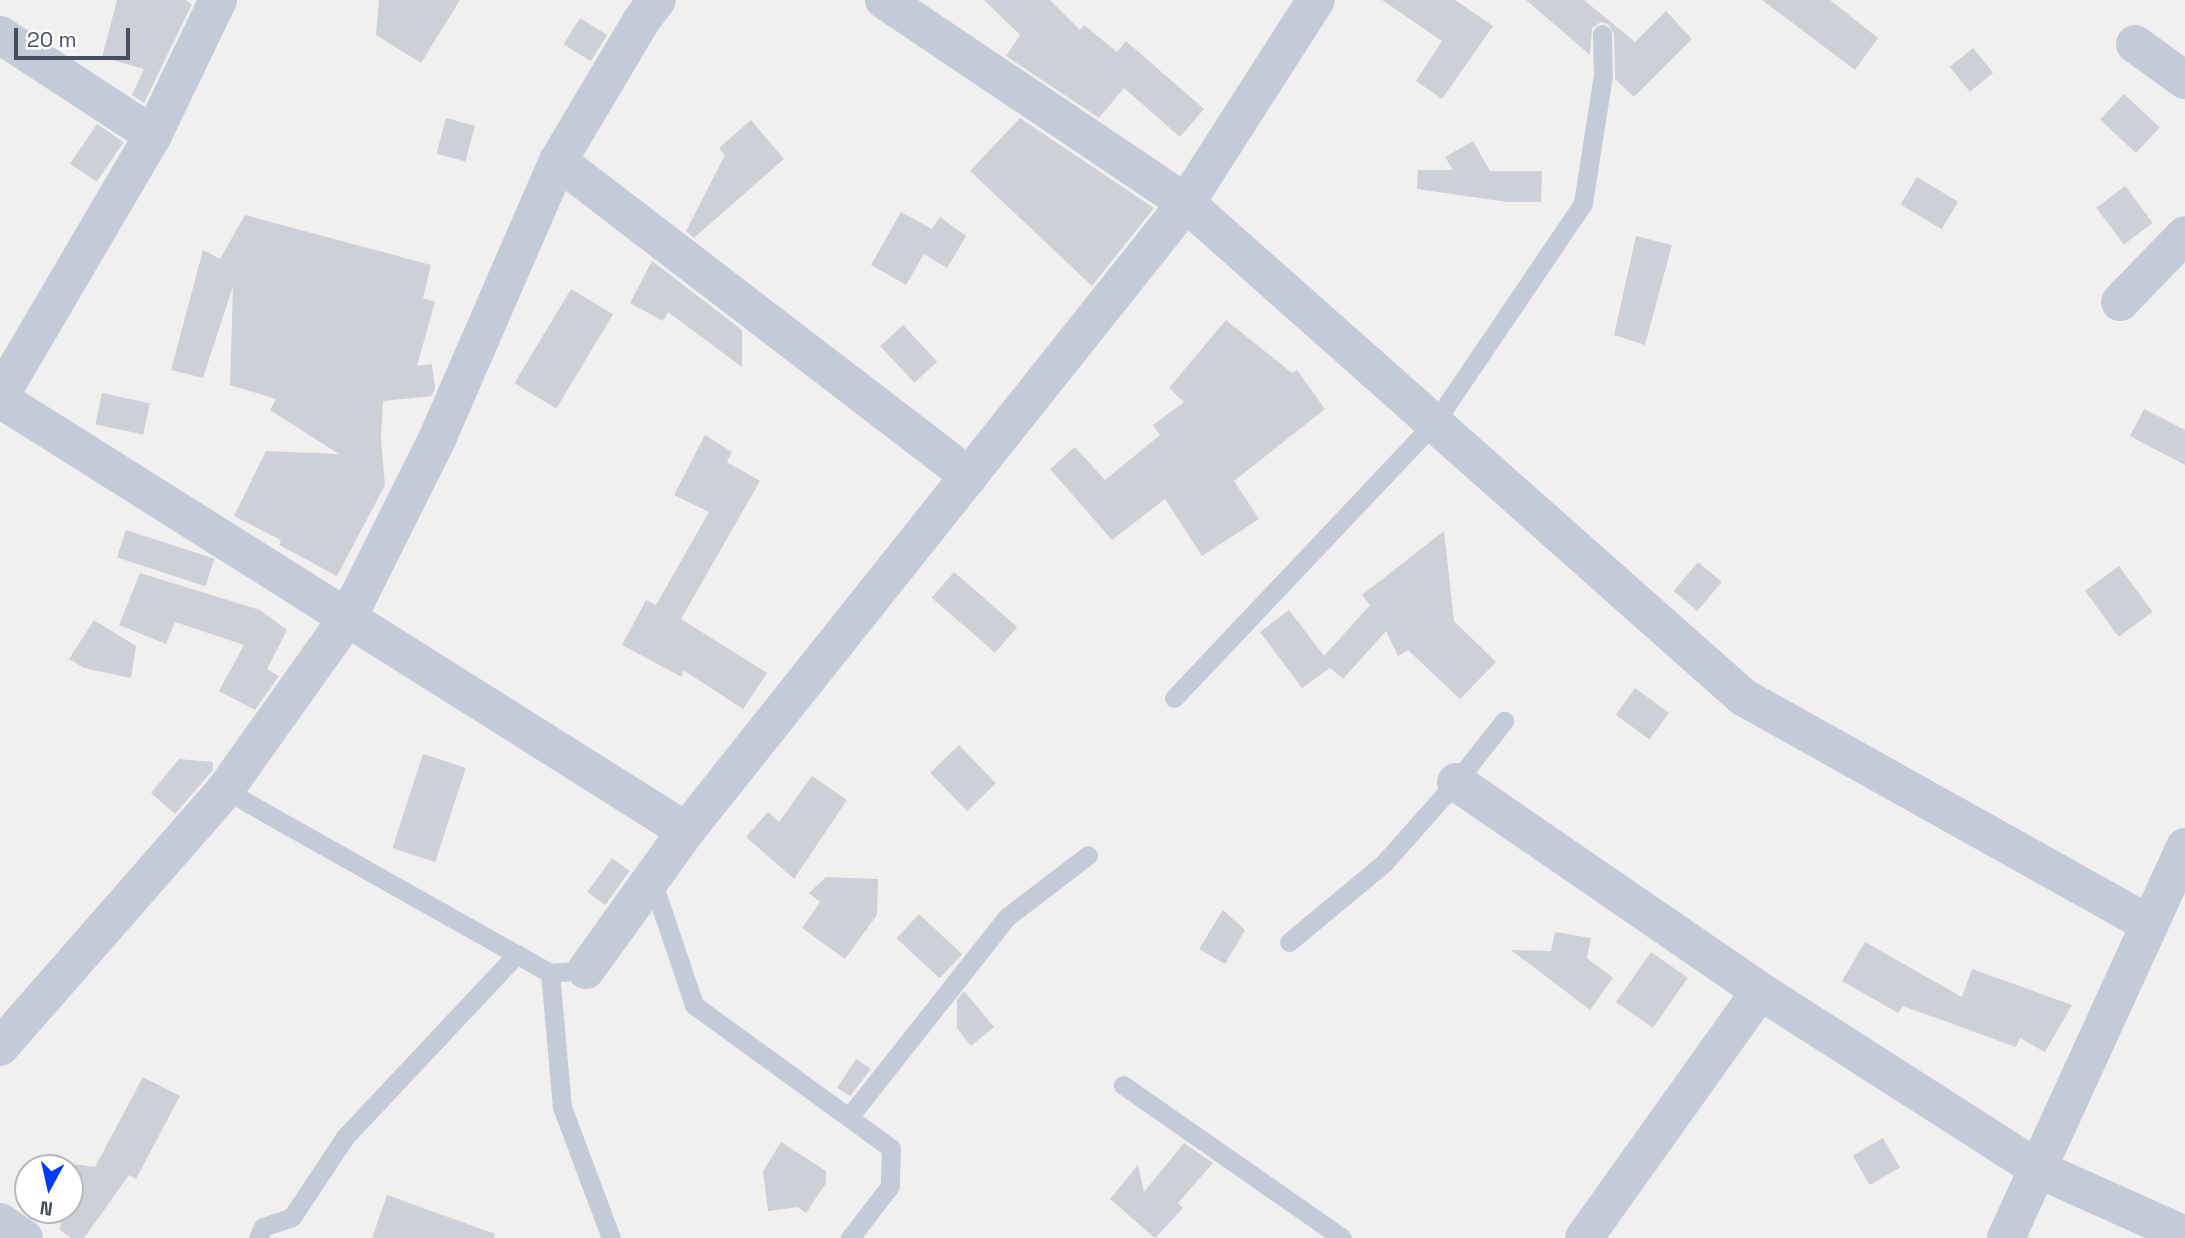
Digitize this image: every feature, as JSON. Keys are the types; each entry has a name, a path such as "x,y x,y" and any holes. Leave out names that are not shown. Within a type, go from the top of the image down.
{"street":[{"path":"218,0 153,135 0,397 686,831"},
{"path":"0,1047 225,790 348,617 437,439 558,161 641,21 657,0"},
{"path":"884,0 1186,203 1743,697 2150,924"},
{"path":"568,971 652,880 686,831 1186,203 1316,0"},
{"path":"0,34 153,135"},
{"path":"2135,44 2185,80"},
{"path":"558,161 969,476"},
{"path":"2120,302 2185,235"},
{"path":"1456,782 1760,991 2038,1169 2185,1235"},
{"path":"2006,1238 2185,847"},
{"path":"1600,1233 1760,991"},
{"path":"0,1222 24,1238"}],"lane":[{"path":"1174,698 1435,422 1583,203 1603,76 1602,34"},
{"path":"1289,942 1384,863 1456,782 1504,721"},
{"path":"225,790 517,954 568,971 562,1107 611,1238"},
{"path":"849,1117 1007,917 1088,855"},
{"path":"652,880 694,1005 891,1148 890,1186 850,1238"},
{"path":"258,1238 263,1227 292,1217 345,1137 517,954"},
{"path":"1123,1085 1342,1238"}],"building":[{"path":"117,0 185,0 192,4 144,103 132,95 144,69 102,57"},
{"path":"379,0 460,0 421,63 376,35"},
{"path":"984,0 1050,0 1080,30 1084,25 1117,52 1126,41 1204,109 1180,137 1124,88 1099,118 1006,56 1020,35"},
{"path":"1382,0 1455,0 1493,26 1442,99 1416,81 1442,41"},
{"path":"1526,0 1584,0 1635,42 1666,11 1692,39 1634,97 1615,79 1614,34 1608,24 1601,22 1592,28 1590,55"},
{"path":"1762,0 1830,0 1878,38 1855,70"},
{"path":"580,18 607,35 591,61 564,44"},
{"path":"1973,48 1993,73 1970,92 1950,67"},
{"path":"2124,94 2160,127 2136,153 2100,120"},
{"path":"446,118 475,126 465,162 436,154"},
{"path":"1020,118 1154,208 1092,286 970,171"},
{"path":"751,120 784,159 694,238 686,231 725,155 719,148"},
{"path":"97,124 124,142 97,182 70,164"},
{"path":"1473,141 1490,171 1542,171 1541,202 1507,202 1417,189 1418,170 1453,170 1445,157"},
{"path":"1917,177 1958,202 1942,229 1901,204"},
{"path":"2125,186 2153,223 2124,244 2096,208"},
{"path":"901,212 932,229 940,217 966,236 947,268 924,254 906,285 871,265"},
{"path":"245,215 431,265 423,298 435,302 417,366 432,364 435,389 432,396 383,401 381,438 385,485 337,576 279,545 281,540 234,516 266,451 339,454 270,410 276,399 230,385 233,286 203,378 171,370 203,250 220,259"},
{"path":"1636,236 1672,245 1645,345 1614,335"},
{"path":"652,261 742,330 742,367 668,312 663,321 630,303"},
{"path":"571,289 613,314 556,409 514,383"},
{"path":"1226,320 1292,373 1297,370 1325,409 1234,481 1259,519 1202,556 1165,499 1112,540 1050,469 1075,447 1105,480 1160,435 1153,425 1184,402 1169,388"},
{"path":"903,325 937,362 914,383 880,346"},
{"path":"102,393 150,403 143,434 95,424"},
{"path":"2144,409 2185,430 2185,465 2130,436"},
{"path":"705,435 732,452 727,462 760,481 681,619 767,673 743,709 683,670 682,677 622,645 646,600 656,605 709,512 674,495"},
{"path":"126,530 214,559 205,586 117,558"},
{"path":"1444,531 1454,621 1496,662 1460,699 1408,650 1398,656 1386,631 1343,679 1330,668 1302,688 1260,632 1289,610 1324,656 1370,605 1362,595"},
{"path":"1698,562 1722,582 1697,611 1674,591"},
{"path":"2119,566 2153,612 2119,637 2085,591"},
{"path":"954,572 1017,627 995,653 932,598"},
{"path":"140,573 260,610 287,630 267,669 279,676 255,710 219,691 244,645 175,622 166,644 119,625"},
{"path":"94,620 136,646 131,678 84,668 69,659"},
{"path":"1635,688 1669,713 1650,739 1616,715"},
{"path":"959,745 996,783 967,811 930,773"},
{"path":"423,754 466,768 435,862 392,848"},
{"path":"179,759 213,762 213,770 175,814 151,793"},
{"path":"812,776 847,800 794,879 746,837 768,812 779,822"},
{"path":"612,858 630,871 605,905 587,892"},
{"path":"826,877 878,879 877,915 845,959 802,928 820,902 809,893"},
{"path":"1223,910 1245,930 1225,964 1199,949"},
{"path":"919,914 962,954 940,978 896,938"},
{"path":"1555,932 1591,938 1587,958 1613,978 1590,1010 1511,950 1551,951"},
{"path":"1865,942 1962,997 1972,969 2072,1005 2045,1052 2020,1038 2016,1047 1903,1006 1898,1013 1842,981"},
{"path":"1651,952 1688,978 1653,1028 1616,1002"},
{"path":"964,991 994,1027 971,1046 957,1028 957,1000"},
{"path":"856,1059 871,1069 850,1096 837,1088"},
{"path":"143,1077 180,1096 136,1179 129,1175 84,1238 71,1238 60,1230 61,1224 84,1224 84,1165 95,1167"},
{"path":"1883,1138 1900,1167 1870,1185 1853,1156"},
{"path":"781,1142 826,1171 826,1183 806,1213 798,1207 768,1211 763,1171"},
{"path":"1184,1143 1213,1163 1178,1203 1183,1208 1155,1238 1110,1199 1138,1165 1144,1192"},
{"path":"387,1195 495,1234 494,1238 372,1238"}]}
